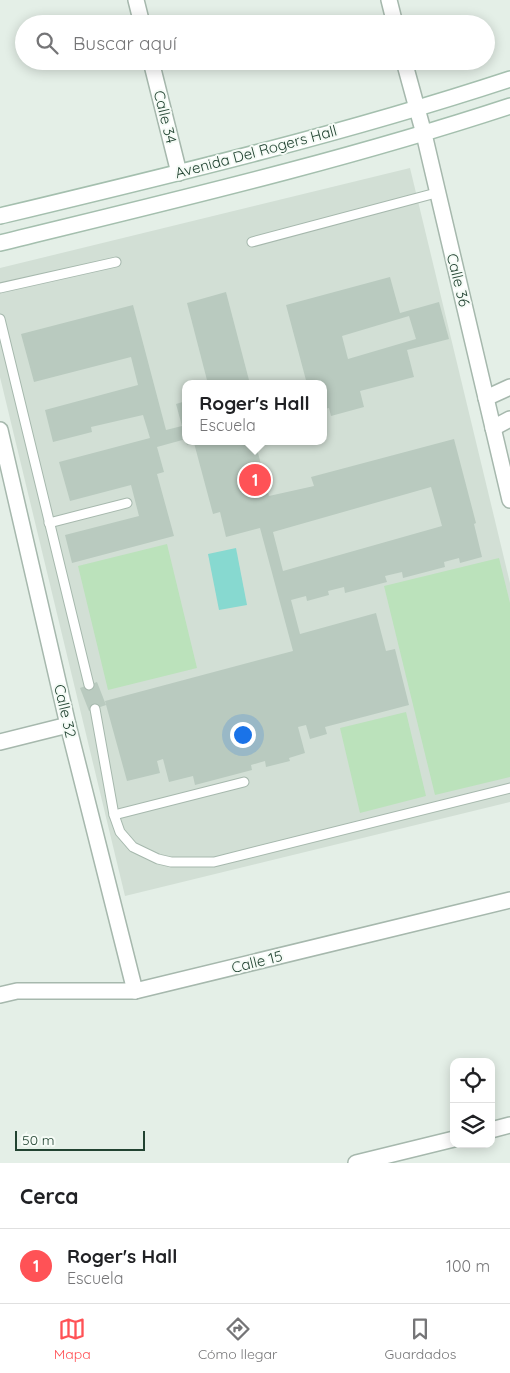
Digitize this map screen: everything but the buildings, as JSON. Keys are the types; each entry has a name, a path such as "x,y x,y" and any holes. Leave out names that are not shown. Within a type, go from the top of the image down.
{"street":[{"path":"136,0 140,15"},
{"path":"389,0 393,15"},
{"name":"Calle 34","path":"153,70 179,172"},
{"name":"Calle 36","path":"406,70 424,134 436,193 510,500"},
{"name":"Avenida Del Rogers Hall","path":"0,216 179,172 416,110 510,79"},
{"name":"Avenida Del Rogers Hall","path":"0,243 180,199 424,134 510,106"},
{"path":"486,398 510,386"},
{"path":"493,428 510,419"},
{"name":"Calle 32","path":"0,430 7,490 135,991"},
{"path":"0,742 68,725"},
{"name":"Calle 15","path":"0,995 16,991 135,991 510,900"},
{"path":"495,1129 510,1125"},
{"path":"356,1163 450,1140"}],"lane":[{"path":"252,242 436,193"},
{"path":"0,288 116,262"},
{"path":"0,319 89,685"},
{"path":"50,523 127,503"},
{"path":"94,709 114,815 120,832 134,847 172,862 214,862 510,788"},
{"path":"114,815 244,782"}],"shaded area":[{"path":"410,168 510,583 510,802 125,896 0,377 0,268"}],"green space":[{"path":"167,544 197,668 108,690 78,566"},
{"path":"499,558 510,603 510,777 435,795 384,586"},
{"path":"406,712 426,796 360,813 340,728"}],"water":[{"path":"236,548 247,605 219,610 208,554"}],"place":[{"name":"Roger's Hall","path":"255,480"}]}
